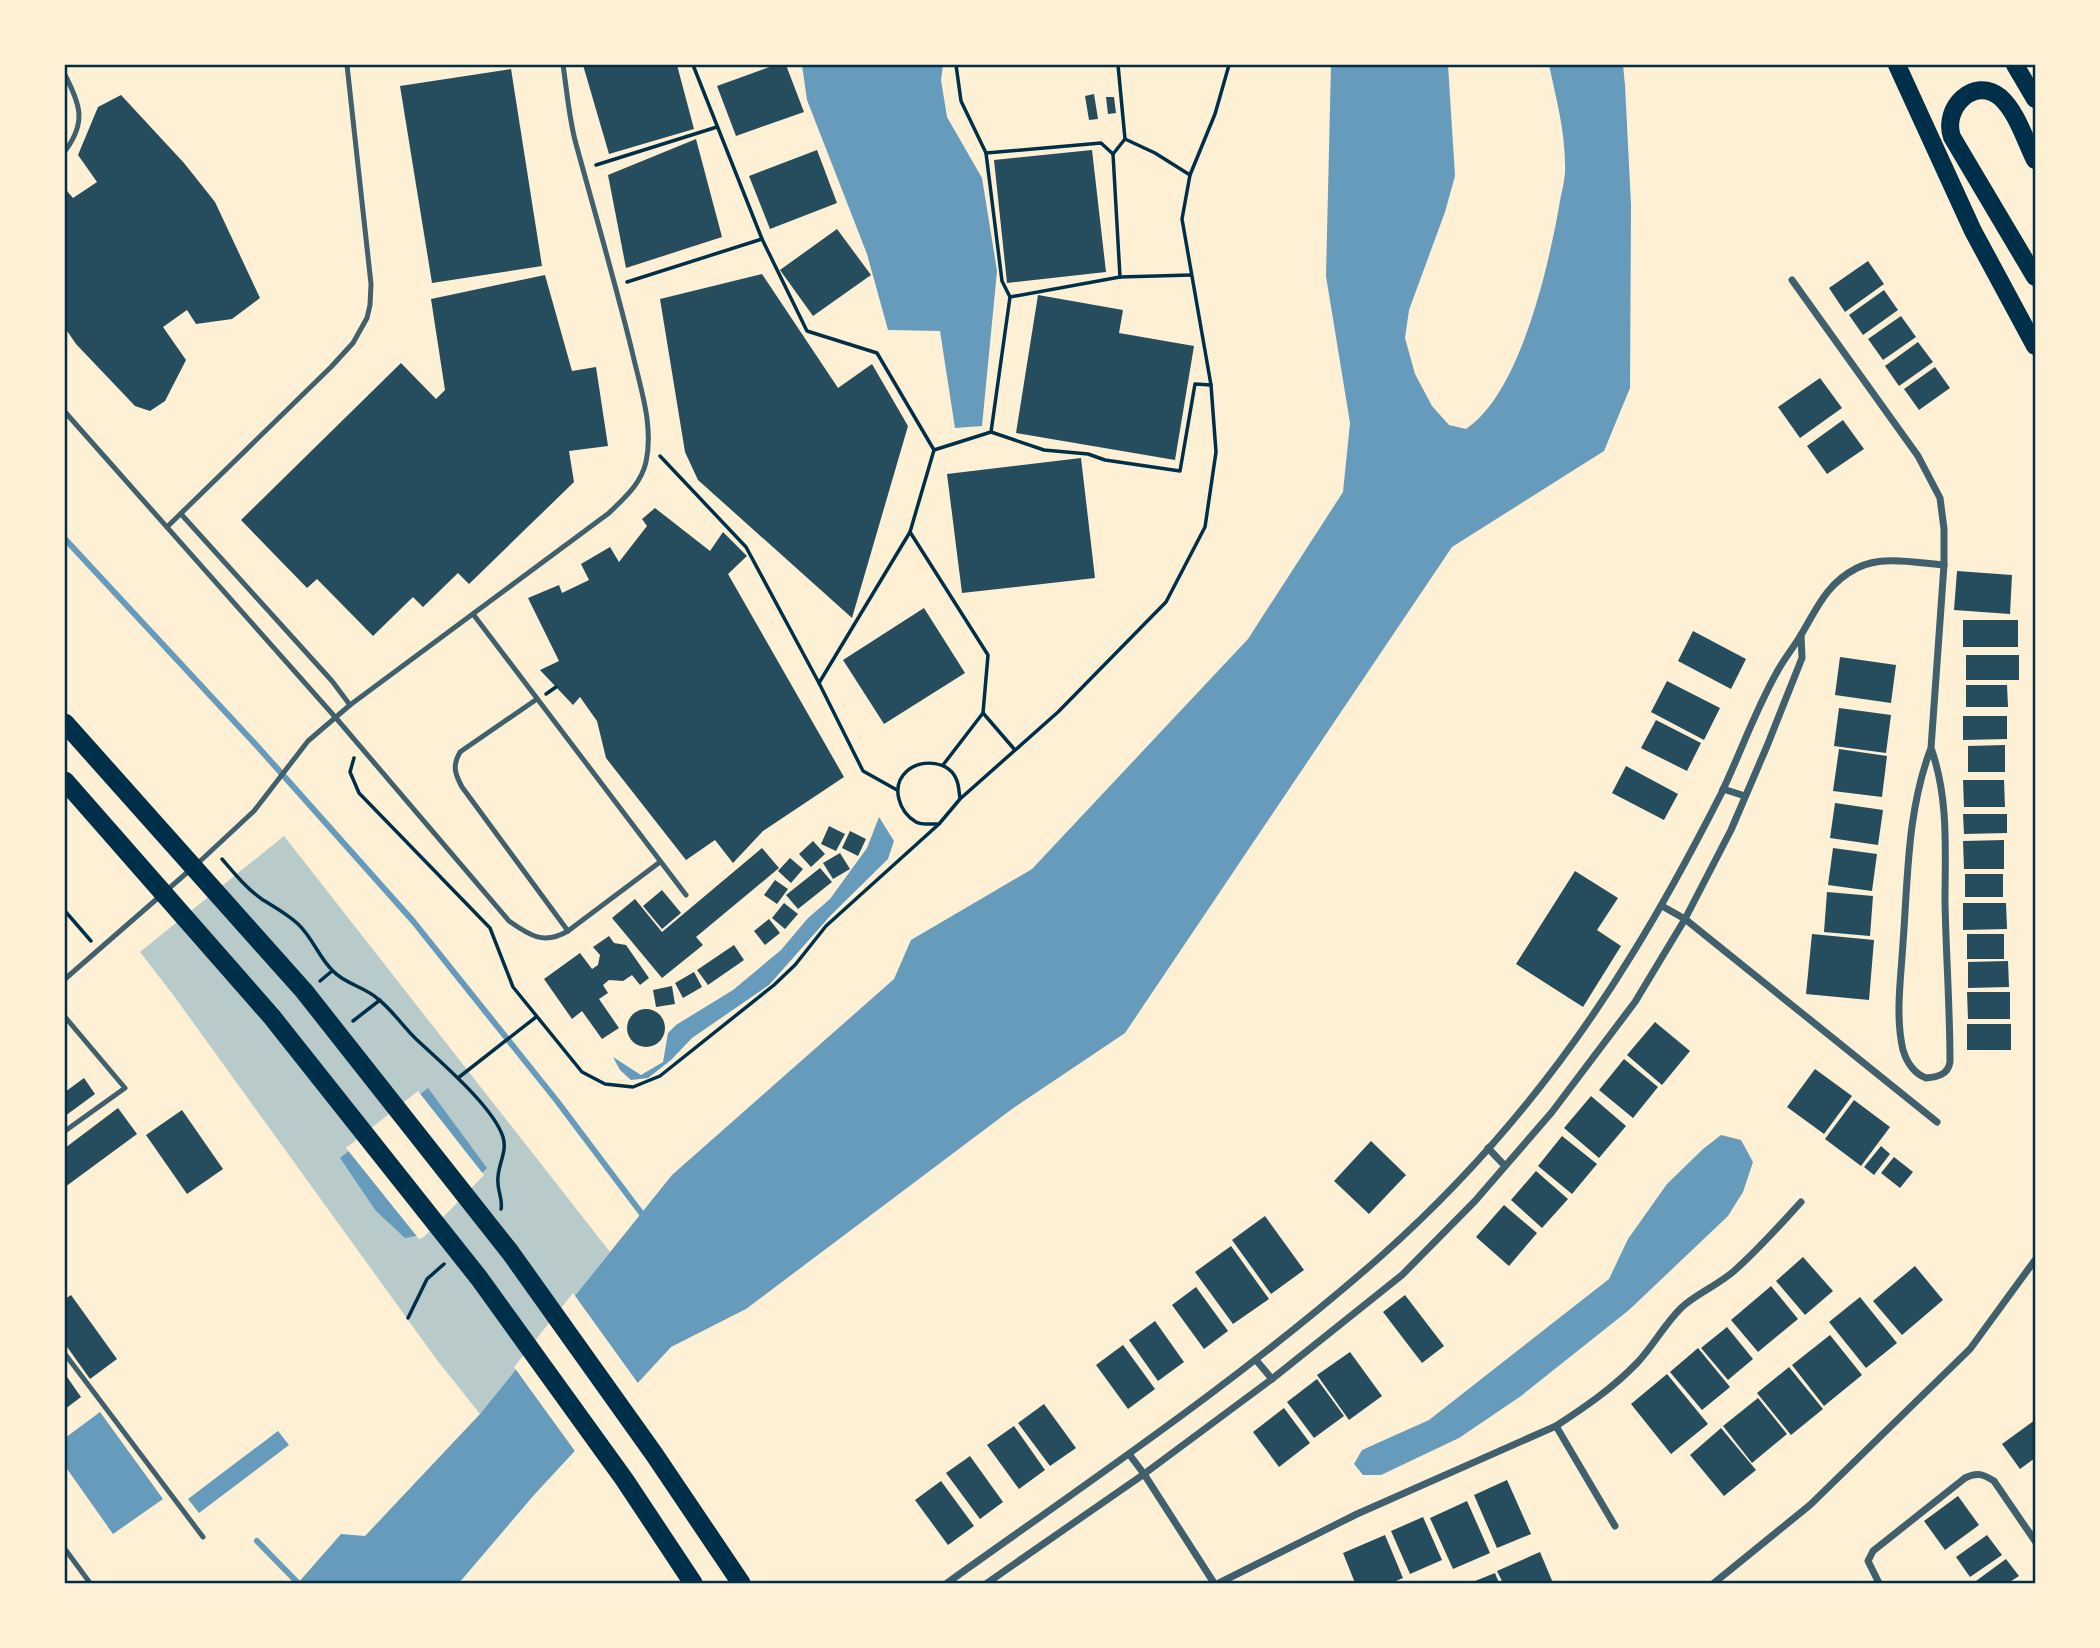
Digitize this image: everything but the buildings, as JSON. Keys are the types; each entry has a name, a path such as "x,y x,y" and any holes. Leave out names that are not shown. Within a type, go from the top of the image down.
{"highway":[{"path":"65,723 303,991 510,1252 654,1454 741,1583"},
{"path":"65,781 272,1017 479,1278 624,1479 693,1583"}],"main road":[{"path":"1897,65 1962,209 2035,346"},
{"path":"2015,65 2035,99"},
{"path":"2035,160 2010,110 1994,93 1981,90 1973,92 1954,107 1949,123 1952,137 2035,277"}],"street":[{"path":"1792,280 1929,474 1940,498 1944,565 1931,748 1922,772 1912,816 1900,1000 1904,1051 1913,1069 1926,1077 1942,1074 1948,1070 1950,1062 1946,832 1941,782 1931,748"},
{"path":"947,1583 1256,1360 1382,1255 1445,1194 1488,1148 1574,1042 1615,982 1662,906 1723,789 1775,675 1801,635 1815,607 1840,579 1860,566 1886,561 1944,565"},
{"path":"987,1583 1144,1474 1272,1380 1402,1275 1475,1201 1597,1055 1641,992 1685,919 1731,830 1799,667 1803,651 1801,635"},
{"path":"1723,789 1745,796"},
{"path":"1662,906 1685,919 1937,1122"},
{"path":"1488,1148 1505,1166"},
{"path":"1220,1583 1357,1514 1556,1426 1623,1377 1640,1361 1662,1328 1680,1309 1733,1271 1801,1202"},
{"path":"1714,1583 1810,1505 1970,1349 2035,1262"},
{"path":"1256,1360 1272,1380"},
{"path":"1556,1426 1615,1526"},
{"path":"1129,1454 1214,1583"},
{"path":"1879,1583 1868,1561 1873,1551 1974,1473 1984,1475 1994,1482 2035,1541"}],"lane":[{"path":"167,527 331,368 360,333 367,318 371,284 347,65"},
{"path":"65,979 254,811 309,741 350,705 598,521 626,496 640,479 649,444 646,408 616,286 575,140 562,65"},
{"path":"65,75 80,114 74,138 65,151"},
{"path":"65,412 336,718 509,920 523,931 541,938 553,939 568,932 660,862"},
{"path":"181,514 332,681 350,705"},
{"path":"473,614 686,895"},
{"path":"537,699 460,752 455,761 454,772 461,787 568,932"},
{"path":"65,1017 125,1088 65,1131"},
{"path":"65,1354 202,1537"},
{"path":"65,1549 90,1583"}],"path":[{"path":"693,65 762,239 807,331 877,353 934,450 910,531 819,682"},
{"path":"956,65 961,100 986,153 1002,281 1010,297 991,432"},
{"path":"1113,154 1125,139 1118,65"},
{"path":"357,743 350,772 359,793 490,928 513,987 582,1072 605,1084 633,1087 660,1076 774,985 795,965 826,926 939,824 960,799 1058,712 1166,602 1206,527 1216,452 1211,385 1182,219 1190,175 1215,114 1230,65"},
{"path":"583,169 718,127"},
{"path":"1125,139 1155,153 1190,175"},
{"path":"986,153 1101,142 1113,154 1120,277"},
{"path":"616,286 762,239"},
{"path":"1010,297 1120,277 1192,275"},
{"path":"934,450 991,432 1044,450 1088,454 1105,460 1180,471 1195,384 1211,385"},
{"path":"649,444 744,549 819,682 863,771 897,790"},
{"path":"910,531 988,655 983,713 943,765"},
{"path":"983,713 1015,750"},
{"path":"939,824 918,824 901,810 897,790 905,772 923,762 943,765 957,779 960,799"},
{"path":"213,850 246,886 301,926 332,971 380,1000 414,1037 448,1067 495,1121 505,1148 498,1170 498,1184"},
{"path":"65,911 99,950"},
{"path":"458,1078 536,1017"}],"shaded area":[{"path":"284,836 610,1252 480,1414 437,1360 140,952"}],"water":[{"path":"802,65 943,65 941,80 947,117 982,178 997,271 982,426 955,428 940,331 888,330 867,254 807,100"},
{"path":"1331,65 1448,65 1455,176 1445,212 1409,310 1405,338 1415,374 1432,406 1449,425 1466,429 1485,412 1502,388 1516,359 1539,295 1554,233 1563,186 1565,152 1549,65 1623,65 1631,205 1630,388 1604,451 1452,547 1125,1033 1012,1109 746,1309 671,1347 534,1495 459,1583 298,1583 341,1534 365,1536 480,1414 672,1175 894,979 911,940 1032,869 1248,639 1343,492 1350,423 1326,276"},
{"path":"879,817 894,841 888,859 831,915 769,985 692,1038 671,1060 648,1078 631,1080 620,1070 613,1057 641,1075 663,1062 668,1033 676,1025 733,990 781,950 808,918 830,899 867,848"},
{"path":"428,1088 487,1168 421,1235 405,1238 376,1211 340,1158"},
{"path":"1721,1135 1741,1140 1753,1162 1743,1192 1728,1216 1629,1310 1521,1396 1459,1438 1381,1475 1363,1475 1354,1464 1362,1450 1429,1420 1609,1279 1628,1239 1667,1184"},
{"path":"100,1412 163,1499 113,1534 65,1466 65,1438"},
{"path":"278,1431 289,1445 199,1513 188,1499"}],"pier":[{"path":"418,1091 484,1175 419,1239 346,1148"},
{"path":"573,1293 640,1386 577,1454 514,1367"}],"waterway":[{"path":"65,539 258,747 413,921 557,1101 645,1218"},
{"path":"257,1541 298,1583"}]}
